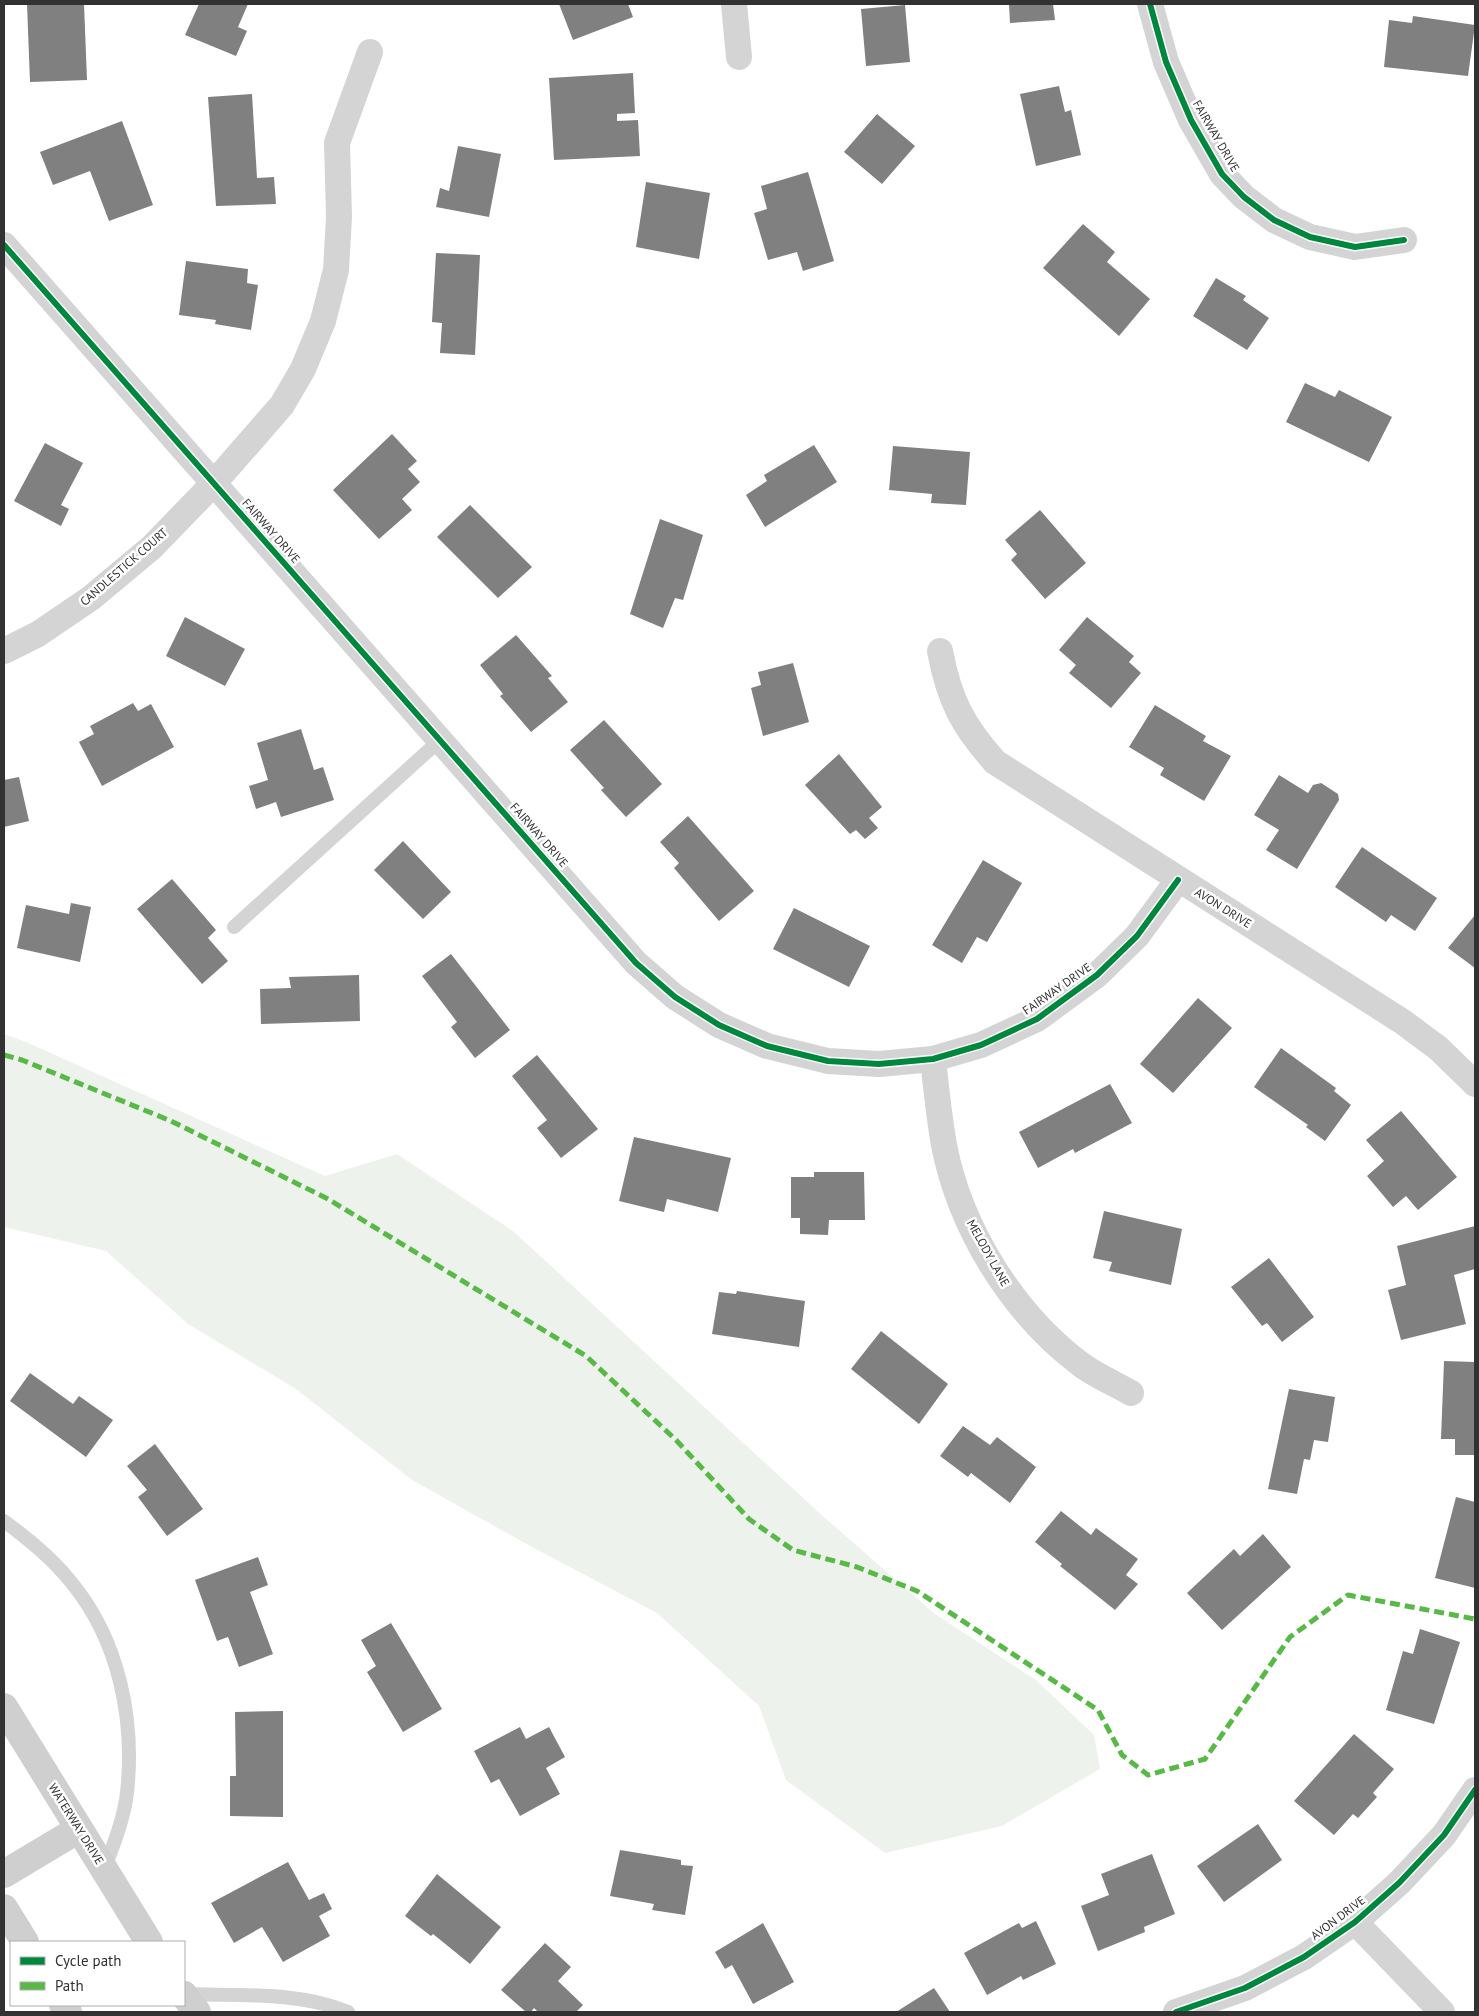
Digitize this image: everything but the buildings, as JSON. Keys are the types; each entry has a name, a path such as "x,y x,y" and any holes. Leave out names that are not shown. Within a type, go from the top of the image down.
{"main road":[{"name":"WATERWAY DRIVE","path":"4,1706 148,1941"},
{"path":"4,1874 79,1829"},
{"path":"4,1908 23,1941"},
{"path":"185,1996 197,2012"}],"street":[{"path":"734,4 739,57"},
{"name":"FAIRWAY DRIVE","path":"1150,4 1166,62 1191,120 1222,174 1244,197 1274,220 1310,237 1355,247 1404,240"},
{"name":"CANDLESTICK COURT","path":"4,651 38,634 91,598 152,547 214,483 282,405 303,369 324,321 336,270 339,217 336,143 370,52"},
{"name":"FAIRWAY DRIVE","path":"4,245 636,963 682,1002 719,1025 767,1046 828,1061 880,1064 932,1059 981,1045 1037,1019 1097,975 1137,936 1178,880"},
{"name":"AVON DRIVE","path":"940,651 945,680 959,715 975,740 994,762 1403,1022 1438,1048 1475,1084"},
{"name":"MELODY LANE","path":"932,1059 944,1146 960,1200 978,1241 1007,1289 1042,1332 1080,1364 1131,1393"},
{"name":"AVON DRIVE","path":"1176,2012 1245,1988 1304,1957 1355,1922 1399,1884 1438,1842 1475,1790"},
{"path":"1355,1922 1442,2012"}],"lane":[{"path":"234,927 440,740"},
{"path":"4,1520 40,1548 72,1582 98,1622 116,1665 126,1702 130,1748 127,1794 116,1839 104,1869"},
{"path":"185,1995 291,1997 348,2012"}],"shaded area":[{"path":"4,1034 26,1042 325,1176 397,1154 513,1231 825,1518 935,1614 1036,1680 1094,1735 1100,1769 1002,1826 885,1853 786,1780 759,1706 657,1613 530,1546 412,1480 296,1389 188,1324 106,1251 4,1227"}],"marked path":[{"path":"4,1055 22,1060 171,1121 328,1199 586,1356 676,1440 749,1519 793,1550 857,1567 917,1591 1098,1710 1122,1755 1148,1775 1205,1759 1290,1637 1348,1595 1475,1619"}],"cycle path":[{"path":"1150,4 1166,62 1191,120 1222,174 1244,197 1274,220 1310,237 1355,247 1404,240"},
{"path":"4,245 636,963 675,997 719,1025 767,1046 828,1061 879,1064 933,1059 981,1045 1037,1019 1097,975 1137,936 1178,880"},
{"path":"1176,2012 1245,1988 1304,1957 1355,1922 1399,1883 1444,1835 1475,1790"}]}
